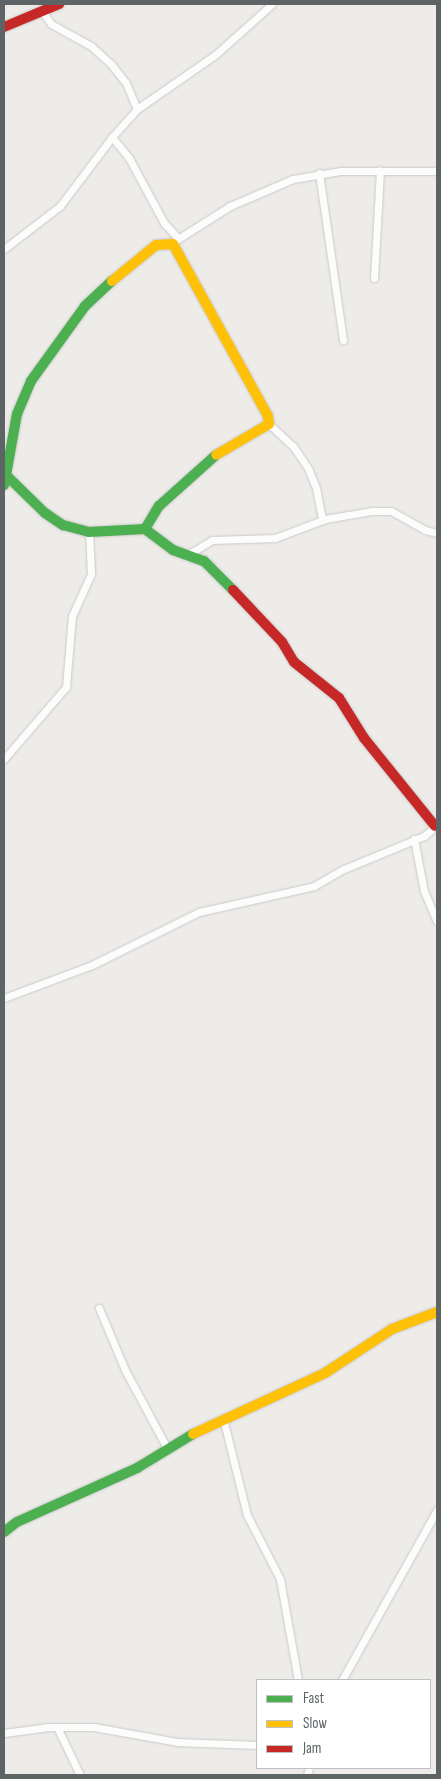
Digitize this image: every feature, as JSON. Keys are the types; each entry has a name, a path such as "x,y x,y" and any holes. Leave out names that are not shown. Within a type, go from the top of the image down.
{"street":[{"path":"4,27 58,4"},
{"path":"4,249 60,206 112,137 137,109 215,55 272,4"},
{"path":"42,11 51,24 91,46 111,64 126,83 137,109"},
{"path":"112,137 129,158 175,246 238,358 268,416 269,424 293,446 308,468 316,488 322,520"},
{"path":"374,278 380,170"},
{"path":"4,998 92,965 199,912 309,888 414,839 436,825 364,738 331,689 294,662 282,642 216,572 189,554 174,550 145,529 89,532 51,518 5,480 17,414 41,364 74,318 106,285 148,249 174,241 230,206 263,191 319,173 380,170 437,171"},
{"path":"319,173 343,340"},
{"path":"145,529 159,506 182,482 217,454 269,424"},
{"path":"189,554 212,540 275,538 322,520 387,510 437,533"},
{"path":"4,759 66,687 72,616 91,574 89,532"},
{"path":"414,839 424,891 437,921"},
{"path":"99,1308 125,1370 167,1448"},
{"path":"4,1532 18,1522 137,1468 167,1448 223,1418 325,1373 392,1329 437,1312"},
{"path":"223,1418 247,1515 280,1579 298,1679"},
{"path":"343,1679 437,1510"},
{"path":"57,1727 80,1775"},
{"path":"4,1733 57,1727 94,1727 192,1743 256,1745"}],"traffic: fast":[{"path":"6,475 17,414 31,381 85,306 112,281"},
{"path":"145,529 159,506 216,455"},
{"path":"4,485 6,475 45,513 63,525 89,532 145,529 173,550 204,561 233,590"},
{"path":"4,1532 17,1522 137,1468 193,1434"}],"traffic: slow":[{"path":"112,281 156,245 173,244 268,416 269,424 216,455"},
{"path":"193,1434 325,1373 392,1329 437,1312"}],"traffic: jam":[{"path":"4,27 59,4"},
{"path":"233,590 282,642 294,662 339,698 364,738 435,826"}]}
